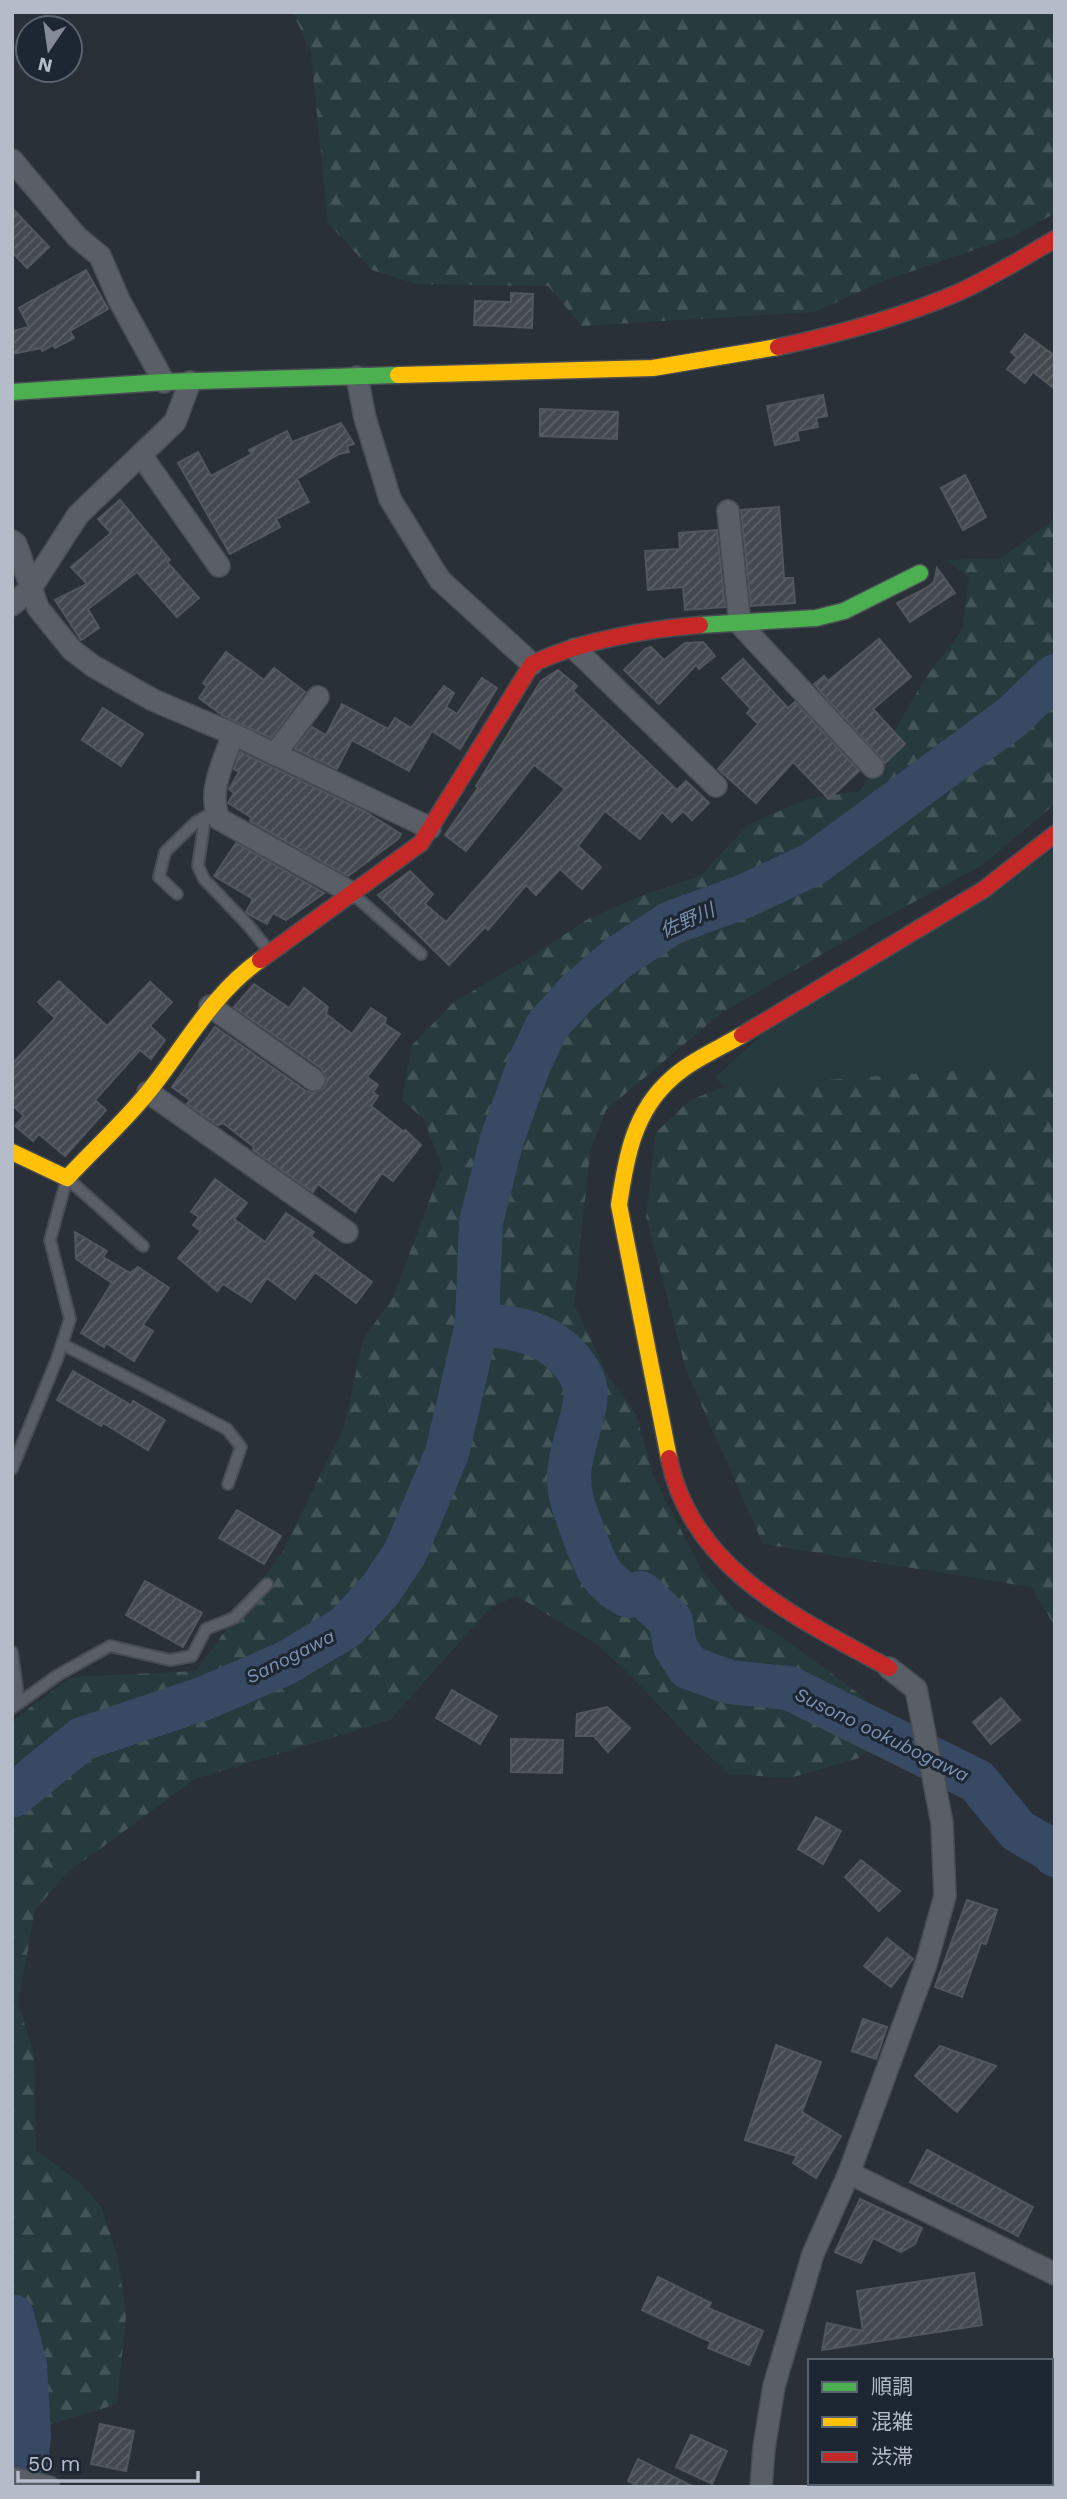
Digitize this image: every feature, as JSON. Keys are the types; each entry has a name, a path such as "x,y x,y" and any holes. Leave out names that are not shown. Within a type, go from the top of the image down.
{"street":[{"path":"12,160 77,237 100,256 119,300 164,382"},
{"path":"12,393 164,382 653,368 737,356 800,343 878,321 958,293 1055,239"},
{"path":"357,377 365,418 390,499 440,580 532,664"},
{"path":"12,605 31,588 78,515 175,422 190,382"},
{"path":"141,455 219,566"},
{"path":"728,511 740,624 873,767"},
{"path":"12,541 16,544 38,608 72,650 93,666 153,701 233,734 430,828"},
{"path":"12,1152 67,1178 148,1092 210,1006 244,971 421,843 532,664 554,653 660,628 816,618 844,611 920,573"},
{"path":"575,649 716,786"},
{"path":"275,754 318,696"},
{"path":"233,734 214,790 210,814 352,893"},
{"path":"761,2487 774,2386 813,2254 849,2173 926,1964 945,1896 942,1824 916,1689 889,1668 828,1634 752,1586 716,1554 687,1514 671,1475 620,1205 623,1176 632,1138 650,1102 674,1076 984,890 1055,834"},
{"path":"210,1006 314,1080"},
{"path":"148,1092 347,1232"},
{"path":"849,2173 1055,2274"},
{"path":"12,2478 49,2487"}],"lane":[{"path":"177,894 159,877 165,852 196,822 210,814"},
{"path":"210,814 198,866 204,879 270,952"},
{"path":"352,893 421,954"},
{"path":"12,1469 70,1319 50,1240 67,1178 143,1246"},
{"path":"62,1345 227,1429 241,1447 228,1483"},
{"path":"15,1705 58,1675 110,1646 170,1660 192,1656 206,1629 234,1618 267,1584"},
{"path":"12,1652 15,1705"}],"green space":[{"path":"293,12 1055,12 1055,213 1012,237 886,280 814,312 582,326 548,286 416,284 372,270 328,223 311,53"},
{"path":"1055,516 1055,804 981,866 886,917 720,1014 606,1110 590,1152 574,1304 607,1374 636,1414 653,1475 702,1571 736,1611 781,1636 866,1699 883,1734 859,1758 790,1778 729,1774 596,1644 517,1596 491,1607 390,1720 195,1779 67,1873 35,1910 18,2003 34,2054 36,2150 80,2183 101,2206 118,2258 126,2316 117,2404 12,2436 12,1721 71,1677 196,1671 283,1551 344,1427 363,1340 394,1295 442,1167 424,1119 402,1100 411,1046 454,1002 588,919 638,897 700,876 749,824 807,799 860,791 924,680 962,630 969,578 947,560 1001,558"},
{"path":"1055,849 1055,1064 724,1087 715,1077 802,998"},
{"path":"1055,1064 1055,1626 1031,1587 763,1544 686,1370 646,1216 656,1132 690,1100 724,1087"}],"building":[{"path":"12,208 49,247 27,268 12,252"},
{"path":"86,270 108,309 70,331 74,338 55,348 53,345 42,351 41,348 12,354 12,331 29,327 19,308"},
{"path":"511,293 533,294 532,328 474,325 475,301 511,302"},
{"path":"1025,334 1055,356 1055,389 1033,372 1025,383 1007,369 1017,357 1011,352"},
{"path":"823,395 827,416 816,418 818,427 797,431 799,440 775,445 767,406"},
{"path":"540,409 618,412 617,439 540,436"},
{"path":"341,423 354,444 347,446 349,452 339,454 297,479 309,502 276,519 280,527 230,554 178,463 198,452 211,476 252,454 249,450 287,431 292,442"},
{"path":"965,475 986,517 963,530 941,488"},
{"path":"120,500 170,560 167,562 199,598 177,617 137,572 88,609 99,628 81,640 55,600 87,584 71,567 111,533 98,519"},
{"path":"779,507 784,578 793,578 795,603 751,606 741,510"},
{"path":"717,530 725,607 685,610 683,587 648,590 645,551 680,549 679,533"},
{"path":"937,568 955,593 910,622 897,603 934,582"},
{"path":"879,639 911,677 873,709 905,744 885,763 814,684 824,676 828,681"},
{"path":"703,642 715,656 699,669 696,665 659,704 624,670 645,649 651,647 664,660 685,643"},
{"path":"226,652 264,680 274,668 305,692 271,738 223,716 199,698 207,686 203,683"},
{"path":"743,659 788,708 795,702 859,771 829,799 793,762 756,803 718,769 758,724 747,713 751,709 722,678"},
{"path":"558,670 577,686 573,691 677,790 686,781 709,803 692,820 683,811 672,822 662,812 640,839 605,811 578,846 601,867 582,889 560,869 536,895 526,885 488,930 485,927 449,965 378,895 410,871 433,894 425,904 446,922 565,789 534,765 466,851 445,835 478,788 476,786 541,681"},
{"path":"482,678 497,688 460,749 432,731 409,771 352,740 337,769 295,749 312,727 326,735 342,704 388,729 395,718 411,728 444,686 454,693 446,707 457,714"},
{"path":"103,708 143,734 121,766 82,740"},
{"path":"240,752 364,811 401,834 348,876 250,821 252,818 228,803 234,793 229,789 239,772 234,769"},
{"path":"236,843 324,893 286,920 273,913 267,924 248,914 246,912 253,899 214,876"},
{"path":"59,981 107,1026 150,982 172,1002 150,1026 165,1040 151,1059 140,1050 95,1100 106,1110 65,1156 39,1134 33,1141 15,1126 24,1116 12,1105 12,1064 55,1018 38,1002"},
{"path":"254,984 289,1008 304,988 328,1007 326,1014 352,1034 371,1008 386,1018 385,1024 400,1034 367,1077 378,1085 373,1092 378,1096 371,1106 421,1145 393,1181 382,1173 355,1212 318,1184 313,1192 253,1150 254,1147 223,1123 218,1125 187,1104 190,1100 172,1087 215,1027 306,1091 313,1093 324,1088 327,1081 322,1069 234,1007"},
{"path":"215,1179 247,1203 234,1219 265,1242 286,1213 314,1232 311,1236 372,1282 356,1303 315,1272 295,1299 267,1278 251,1302 223,1284 217,1291 178,1258 201,1231 193,1225 199,1217 191,1212"},
{"path":"75,1232 107,1251 103,1257 130,1273 138,1267 169,1288 143,1325 153,1331 134,1361 106,1343 104,1347 81,1333 112,1283 76,1259"},
{"path":"73,1371 131,1405 133,1401 165,1420 148,1450 57,1400"},
{"path":"237,1510 281,1536 264,1564 219,1538"},
{"path":"145,1581 202,1613 183,1647 126,1615"},
{"path":"452,1690 497,1716 480,1744 436,1718"},
{"path":"1001,1698 1020,1720 991,1744 973,1722"},
{"path":"607,1707 630,1728 608,1752 594,1736 576,1736 577,1714"},
{"path":"511,1739 563,1740 562,1773 511,1772"},
{"path":"816,1817 841,1831 823,1864 798,1849"},
{"path":"861,1860 900,1891 879,1911 845,1877"},
{"path":"967,1900 997,1910 986,1944 981,1943 962,1997 935,1987"},
{"path":"887,1938 913,1959 891,1987 864,1966"},
{"path":"863,2019 887,2027 876,2059 852,2051"},
{"path":"776,2045 821,2062 802,2112 841,2136 816,2178 793,2163 797,2156 745,2140"},
{"path":"940,2046 996,2066 957,2112 915,2076"},
{"path":"927,2150 1033,2207 1018,2236 910,2182"},
{"path":"860,2199 922,2228 915,2244 901,2252 873,2238 861,2263 835,2252"},
{"path":"974,2273 982,2325 822,2350 827,2323 863,2331 857,2291"},
{"path":"658,2277 711,2303 708,2308 763,2331 749,2365 708,2348 711,2342 642,2310"},
{"path":"100,2424 134,2431 126,2471 91,2464"},
{"path":"691,2435 727,2451 712,2484 676,2467"},
{"path":"638,2459 694,2487 640,2487 628,2481"}],"waterway":[{"name":"佐野川","path":"12,1796 82,1739 205,1698 286,1663 346,1627 381,1589 405,1553 447,1453 477,1324 481,1222 502,1139 530,1062 547,1026 577,993 619,957 671,923 745,896 813,864 1012,717 1055,676"},
{"name":"Susono ookubogawa","path":"477,1324 517,1329 540,1337 566,1355 579,1373 583,1382 585,1403 571,1457 569,1484 585,1538 596,1565 611,1584 628,1596 641,1593 671,1621 675,1646 688,1667 729,1682 789,1688 977,1781 1018,1831 1055,1855"},
{"name":"Sanogawa","path":"12,2316 25,2364 29,2435 24,2487"}],"traffic: fast":[{"path":"12,392 164,382 398,375"},
{"path":"700,625 816,618 844,611 920,573"}],"traffic: slow":[{"path":"398,375 653,368 778,347"},
{"path":"12,1152 67,1178 139,1102 227,988 260,960"},
{"path":"669,1458 619,1205 622,1187 629,1152 640,1120 659,1091 688,1066 742,1035"}],"traffic: jam":[{"path":"778,347 824,337 935,302 1007,268 1055,239"},
{"path":"260,960 421,843 532,664 614,637 700,625"},
{"path":"742,1035 983,890 1055,834"},
{"path":"669,1458 681,1497 700,1531 724,1560 753,1586 785,1609 889,1668"}]}
